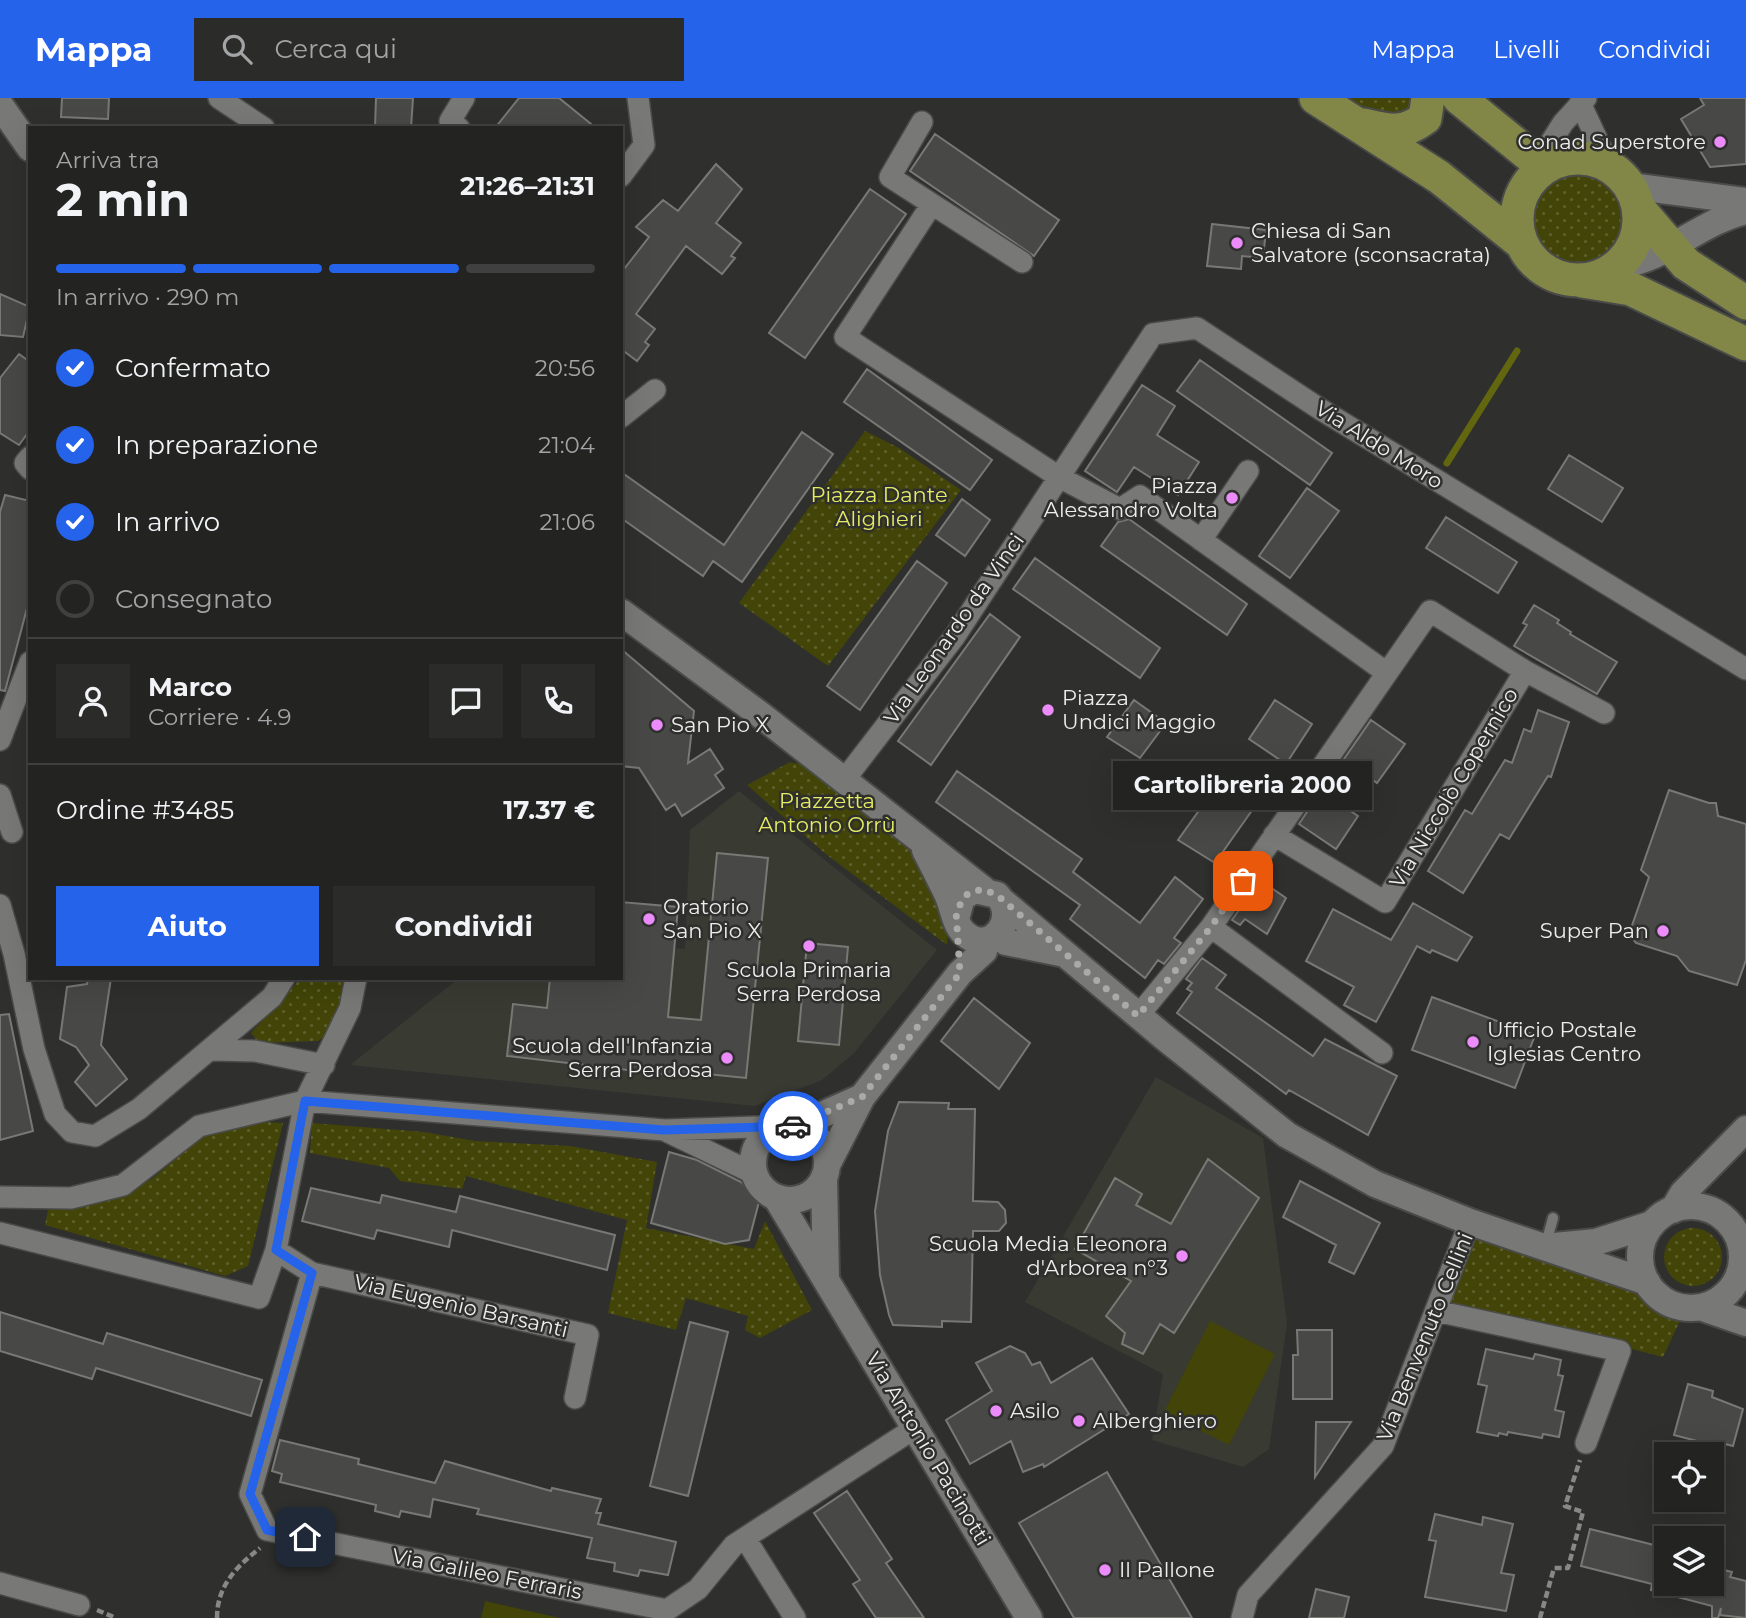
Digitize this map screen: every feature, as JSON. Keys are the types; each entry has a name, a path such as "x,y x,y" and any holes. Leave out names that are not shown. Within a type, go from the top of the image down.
{"main road":[{"path":"1316,98 1439,177 1520,242 1540,267 1569,279 1631,289 1746,344"},
{"path":"1348,121 1397,133 1413,128 1425,118 1428,98"},
{"path":"1460,98 1549,164"},
{"path":"1520,242 1516,221 1519,200 1529,181 1549,164 1583,157 1626,187 1686,264 1746,303"},
{"path":"1569,279 1594,278 1617,266 1633,246 1639,222 1626,187"}],"street":[{"path":"219,98 261,126"},
{"path":"456,126 450,121 464,98"},
{"path":"623,173 644,145 638,98"},
{"path":"1549,164 1551,142 1583,100 1626,187 1746,201"},
{"path":"0,105 28,145"},
{"path":"922,122 890,177 1022,262"},
{"path":"932,204 845,337 1059,477 1120,509 1140,496 1387,673"},
{"path":"1617,266 1641,263 1722,217 1746,211"},
{"name":"Via Aldo Moro","path":"1059,477 1153,334 1197,328 1320,409 1746,669"},
{"path":"623,415 655,390"},
{"path":"1201,540 1248,471"},
{"name":"Via Leonardo da Vinci","path":"845,779 954,636 1059,477"},
{"path":"1138,1016 1211,927 1430,611 1525,671 1604,713"},
{"path":"623,613 845,779 921,842 993,895 1287,1135 1374,1184 1470,1222 1647,1282 1670,1303 1700,1307 1746,1323"},
{"path":"0,740 28,667"},
{"name":"Via Niccolò Copernico","path":"1274,835 1385,902 1525,671"},
{"path":"0,795 14,831"},
{"path":"921,842 948,895 957,922 969,937 990,938 1068,955"},
{"path":"960,973 957,922 962,897 993,895"},
{"path":"862,1097 762,1138 753,1162 755,1174 767,1192 776,1197 801,1198 813,1193 862,1097 960,973 984,951 990,938 1007,916 993,895"},
{"path":"0,905 23,964 34,1049 54,1114 72,1132 95,1136 139,1109 272,997 283,980"},
{"path":"1211,927 1382,1053"},
{"path":"0,1233 259,1297 276,1250 305,1101 350,1007 356,980"},
{"path":"212,1049 254,1051 324,1065"},
{"path":"0,1196 71,1198 123,1185 199,1126 305,1101 664,1130 791,1126 818,1138 824,1148 826,1171"},
{"path":"1647,1282 1640,1252 1683,1193 1746,1129"},
{"path":"664,1130 755,1174"},
{"name":"Via Antonio Pacinotti","path":"826,1171 826,1279"},
{"name":"Via Antonio Pacinotti","path":"776,1197 1029,1618"},
{"path":"1545,1247 1596,1242 1663,1217 1700,1207 1717,1213 1730,1224 1742,1264"},
{"path":"1700,1307 1726,1294 1742,1264 1746,1212"},
{"name":"Via Benvenuto Cellini","path":"1242,1618 1248,1595 1383,1446 1470,1222"},
{"name":"Via Eugenio Barsanti","path":"276,1250 312,1273 588,1335 575,1398"},
{"path":"279,1532 267,1530 250,1494 312,1273"},
{"path":"1436,1311 1620,1351 1586,1443"},
{"name":"Via Galileo Ferraris","path":"279,1532 667,1610 698,1589 734,1545 915,1428"},
{"path":"744,1538 795,1618"},
{"path":"0,1583 79,1605"}],"lane":[{"path":"1545,1247 1553,1218"}],"path":[{"path":"1540,1618 1554,1568 1568,1568 1583,1512 1565,1507 1586,1443"},
{"path":"217,1618 217,1599 228,1580 240,1564 279,1532"}],"shaded area":[{"name":"Scuola Primaria Serra Perdosa","path":"739,791 937,950 854,1053 822,1080 755,1106 350,1065 456,980 623,980 623,942 685,949 690,830"},
{"path":"1156,1077 1263,1138 1287,1323 1269,1449 1243,1467 1152,1440 1163,1374 1025,1302"}],"green space":[{"path":"1344,98 1416,98 1411,114 1374,117"},
{"path":"1577,173 1594,176 1609,186 1619,201 1622,218 1619,235 1609,250 1594,260 1577,263 1560,260 1545,250 1535,235 1532,218 1535,201 1545,186 1560,176"},
{"name":"Piazza Dante Alighieri","path":"865,431 899,448 961,490 828,666 739,603"},
{"name":"Piazzetta Antonio Orrù","path":"790,762 825,770 915,848 949,916 947,945 827,855 747,785"},
{"path":"299,980 349,980 336,1028 318,1041 259,1043 251,1033"},
{"path":"247,1121 283,1123 248,1266 225,1276 45,1225 48,1210 102,1200 152,1179 204,1135"},
{"path":"312,1123 424,1132 475,1141 570,1146 657,1162 646,1228 754,1249 765,1221 812,1310 760,1338 745,1330 748,1316 686,1298 676,1330 608,1313 627,1220 466,1176 462,1189 400,1181 389,1168 310,1153"},
{"path":"1687,1228 1699,1228 1714,1236 1722,1251 1722,1263 1714,1278 1699,1286 1687,1286 1672,1278 1664,1263 1664,1251 1672,1236"},
{"path":"1475,1231 1645,1286 1657,1299 1684,1312 1663,1357 1448,1302"},
{"path":"1210,1321 1275,1354 1229,1445 1164,1412"},
{"path":"485,1601 560,1618 481,1618"}],"building":[{"path":"62,98 109,98 108,119 61,117"},
{"path":"376,98 413,98 411,126 375,126"},
{"path":"519,98 559,98 594,126 497,126"},
{"name":"Conad Superstore","path":"1700,98 1746,98 1746,164 1710,167 1681,119 1704,105"},
{"path":"935,134 1059,220 1034,256 910,171"},
{"path":"716,164 742,189 716,223 741,243 731,256 735,258 722,274 686,246 636,314 655,329 645,342 649,345 637,361 623,350 623,270 649,237 636,227 663,200 678,211"},
{"path":"870,189 906,214 805,358 769,333"},
{"name":"Chiesa di San Salvatore (sconsacrata)","path":"1212,224 1266,230 1263,258 1242,256 1241,269 1207,266"},
{"path":"0,294 28,306 28,316 23,337 0,335"},
{"path":"19,354 28,361 28,433 19,445 0,433 0,378"},
{"path":"1200,360 1332,453 1310,485 1177,391"},
{"path":"867,369 992,460 970,490 844,402"},
{"path":"1142,385 1175,406 1157,435 1199,462 1178,495 1134,467 1117,492 1085,471"},
{"path":"802,432 833,454 742,582 713,561 703,576 623,519 623,473 724,545"},
{"path":"1569,455 1623,488 1602,522 1548,489"},
{"path":"1307,488 1339,511 1290,578 1259,556"},
{"path":"5,495 28,501 28,605 5,691 0,690 0,512"},
{"path":"962,499 990,520 965,556 936,535"},
{"path":"1446,517 1517,562 1498,593 1426,548"},
{"path":"1129,519 1247,604 1227,635 1101,546 1118,522"},
{"path":"1035,558 1160,648 1140,678 1013,589"},
{"path":"917,561 947,583 860,710 827,686"},
{"path":"1534,605 1559,620 1557,623 1571,632 1570,634 1617,662 1597,694 1514,646 1527,625 1523,623"},
{"path":"990,614 1020,637 931,765 898,741"},
{"name":"San Pio X","path":"623,651 694,711 688,763 710,749 723,769 715,775 724,788 682,816 675,804 666,810 639,768 623,766"},
{"path":"1134,700 1166,723 1140,758 1107,737"},
{"path":"1275,700 1312,724 1286,764 1249,739"},
{"path":"1538,710 1569,722 1551,777 1548,776 1509,839 1500,834 1463,893 1428,871 1465,810 1472,814 1505,760 1512,763 1524,729 1531,732"},
{"path":"1371,720 1405,744 1377,783 1344,759"},
{"path":"1230,767 1265,792 1215,863 1178,840"},
{"path":"957,771 1082,859 1073,872 1140,923 1175,877 1203,899 1174,938 1181,943 1164,964 1158,960 1145,978 1070,919 1080,905 936,802"},
{"path":"1669,790 1716,803 1718,816 1746,824 1746,960 1737,985 1689,971 1677,956 1636,943 1629,934 1649,877 1641,870"},
{"path":"1321,791 1358,816 1336,849 1299,824"},
{"path":"717,853 768,858 746,1078 697,1073 696,1078 507,1056 513,1004 547,1008 550,980 623,980 623,902 678,907 668,1017 701,1020"},
{"path":"1260,880 1286,898 1267,934 1245,919 1240,925 1232,920"},
{"path":"1413,903 1472,937 1457,961 1417,946 1376,1022 1344,1005 1354,987 1306,961 1333,909 1391,940"},
{"path":"807,943 848,947 839,1045 798,1041"},
{"path":"1202,958 1226,975 1216,988 1313,1056 1325,1039 1397,1076 1368,1135 1289,1090 1286,1094 1177,1013 1192,992 1187,989 1192,983 1186,979"},
{"path":"88,980 111,980 101,1045 127,1079 96,1106 75,1082 89,1065 76,1047 60,1039 67,987 87,984"},
{"name":"Ufficio Postale Iglesias Centro","path":"1432,997 1535,1035 1515,1088 1412,1050"},
{"path":"974,998 1030,1043 999,1089 941,1041"},
{"path":"9,1014 33,1131 0,1140 0,1015"},
{"path":"899,1102 949,1103 948,1109 975,1109 973,1201 998,1202 1005,1210 1006,1223 999,1231 973,1231 971,1322 942,1321 942,1327 893,1325 889,1315 880,1275 875,1211 888,1131"},
{"path":"669,1152 697,1160 741,1182 760,1198 749,1240 725,1244 651,1223"},
{"name":"Scuola Media Eleonora d'Arborea n°3","path":"1208,1159 1259,1198 1174,1333 1160,1324 1143,1354 1122,1344 1125,1333 1106,1316 1131,1281 1075,1249 1115,1178 1142,1194 1136,1205 1171,1224"},
{"path":"1300,1181 1380,1223 1354,1274 1329,1262 1336,1245 1283,1217"},
{"path":"311,1188 380,1203 382,1195 456,1212 460,1196 615,1235 607,1270 452,1230 449,1247 377,1230 374,1239 302,1221"},
{"path":"0,1312 103,1344 107,1333 262,1380 251,1416 96,1368 92,1379 0,1351"},
{"path":"690,1322 728,1332 688,1496 650,1486"},
{"path":"1297,1330 1332,1330 1332,1399 1293,1399 1293,1355 1298,1355"},
{"path":"1010,1346 1025,1353 1032,1365 1040,1362 1051,1383 1092,1358 1129,1414 1044,1467 1043,1464 1023,1472 1011,1441 970,1464 946,1420 992,1391 976,1363"},
{"path":"1486,1349 1533,1359 1535,1354 1561,1360 1558,1375 1563,1376 1555,1410 1564,1412 1559,1437 1543,1434 1542,1438 1508,1432 1507,1435 1499,1433 1498,1436 1477,1432 1487,1386 1478,1384"},
{"path":"1688,1384 1713,1391 1712,1397 1743,1409 1733,1446 1724,1442 1701,1442 1674,1435"},
{"path":"1316,1422 1351,1422 1315,1477"},
{"path":"280,1440 359,1459 358,1464 435,1483 445,1461 551,1491 552,1488 601,1499 596,1513 601,1513 598,1524 676,1542 668,1575 640,1570 638,1576 614,1571 615,1563 587,1558 592,1538 477,1514 479,1509 433,1499 430,1517 401,1511 399,1517 375,1511 376,1505 280,1482 282,1474 272,1471"},
{"name":"Il Pallone","path":"1107,1472 1192,1618 1074,1618 1019,1523"},
{"path":"847,1491 892,1559 886,1563 924,1618 876,1618 853,1584 860,1580 814,1513"},
{"path":"1435,1514 1482,1525 1483,1517 1513,1524 1501,1573 1514,1575 1506,1611 1425,1597 1436,1541 1429,1540"},
{"path":"1590,1529 1654,1545 1654,1591 1651,1590 1652,1584 1581,1566"},
{"path":"1724,1570 1732,1572 1730,1577 1746,1581 1746,1618 1720,1615 1721,1608 1718,1618 1712,1618 1712,1606 1674,1596 1724,1596"},
{"path":"1316,1589 1349,1597 1344,1618 1309,1618"}],"waterway":[{"path":"1447,463 1517,351"}],"way so far":[{"path":"793,1126 862,1097 957,977 960,973 956,911 962,897 968,893 983,889 997,895 1138,1016 1211,927 1243,881"}],"place":[{"name":"Conad Superstore","path":"1720,142"},
{"name":"Chiesa di San Salvatore (sconsacrata)","path":"1237,243"},
{"name":"Piazza Alessandro Volta","path":"1232,498"},
{"name":"Piazza Undici Maggio","path":"1048,710"},
{"name":"San Pio X","path":"657,725"},
{"name":"Cartolibreria 2000","path":"1243,881"},
{"name":"Oratorio San Pio X","path":"649,919"},
{"name":"Super Pan","path":"1663,931"},
{"name":"Scuola Primaria Serra Perdosa","path":"809,946"},
{"name":"Ufficio Postale Iglesias Centro","path":"1473,1042"},
{"name":"Scuola dell'Infanzia Serra Perdosa","path":"727,1058"},
{"name":"Scuola Media Eleonora d'Arborea n°3","path":"1182,1256"},
{"name":"Asilo","path":"996,1411"},
{"name":"Alberghiero","path":"1079,1421"},
{"name":"Il Pallone","path":"1105,1570"}],"route":[{"path":"305,1537 267,1530 250,1494 312,1273 276,1250 305,1101 664,1130 793,1126"}]}
